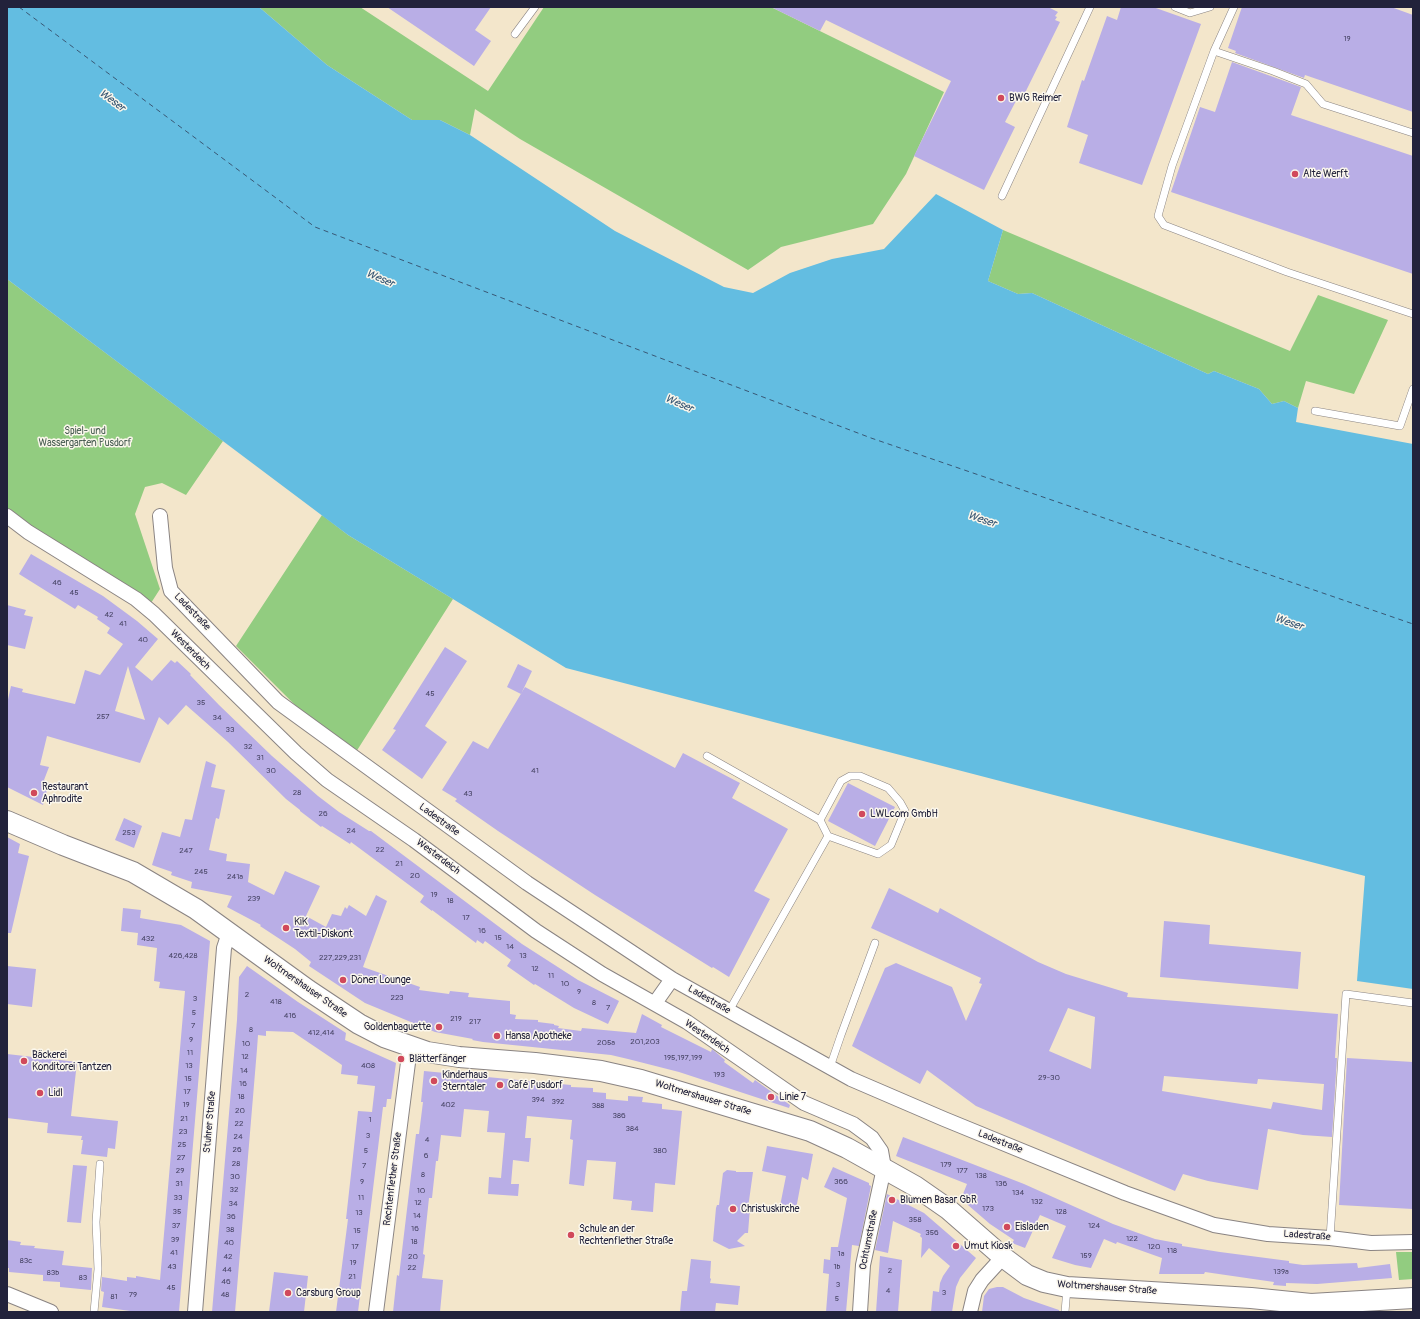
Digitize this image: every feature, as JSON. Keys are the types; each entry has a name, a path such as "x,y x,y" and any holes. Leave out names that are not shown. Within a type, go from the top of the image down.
{"street":[{"name":"Westerdeich","path":"7,516 28,532 136,599 154,614 269,728 327,780 414,840 536,931 602,974 687,1022 804,1103 853,1124 872,1138 881,1151 884,1168"},
{"name":"Ladestraße","path":"160,516 165,568 172,590 278,702 527,884 672,979 851,1079 944,1119 1125,1193 1214,1226 1268,1234 1330,1238 1371,1243 1413,1242"},
{"name":"Woltmershauser Straße","path":"7,821 133,872 196,909 308,990 359,1024 384,1037 426,1052 459,1057 535,1063 601,1071 641,1080 810,1131 847,1148 915,1186 948,1209 1003,1257 1027,1275 1044,1282 1067,1287 1251,1298 1311,1304 1413,1298"},
{"name":"Stuhrer Straße","path":"195,1312 224,948 229,933"},
{"path":"655,1003 672,979"},
{"name":"Rechtenflether Straße","path":"376,1312 410,1047"},
{"name":"Ochtumstraße","path":"860,1312 863,1265 884,1168"},
{"path":"970,1312 975,1291 982,1280 1003,1257"},
{"path":"7,1294 51,1312"}],"lane":[{"path":"515,34 535,7"},
{"path":"1002,196 1090,7"},
{"path":"1175,7 1190,13 1210,7"},
{"path":"1234,7 1214,51 1164,191 1158,216 1164,225 1287,272 1413,314"},
{"path":"1214,51 1274,71 1306,84 1323,104 1413,133"},
{"path":"1315,411 1400,426 1413,389"},
{"path":"707,756 820,820 828,836 878,854 891,845 905,811 900,802 888,788 860,776 850,776 841,781 820,820"},
{"path":"729,1011 828,836"},
{"path":"830,1067 875,943"},
{"path":"1330,1238 1346,994 1413,1003"},
{"path":"94,1312 98,1269 96,1222 100,1164"},
{"path":"1065,1312 1067,1287"}],"green space":[{"path":"259,7 360,7 488,91 544,7 771,7 944,92 906,174 873,224 781,247 748,270 520,139 475,109 470,135 440,120 412,120 327,65"},
{"path":"1003,230 1290,351 1318,295 1388,320 1354,394 1306,381 1298,408 1284,401 1272,404 1259,389 1214,371 1208,374 1032,293 1018,294 988,281"},
{"name":"Spiel- und Wassergarten Pusdorf","path":"7,279 223,441 186,495 162,483 145,487 135,514 160,589 151,603 7,512"},
{"path":"322,515 348,535 453,599 356,752 300,710 236,646"},
{"path":"1396,1252 1413,1252 1413,1279 1399,1280"}],"water":[{"name":"Weser","path":"7,7 259,7 327,65 412,120 440,120 470,135 615,231 724,287 753,293 790,273 832,259 884,249 936,194 1003,230 988,281 1018,294 1032,293 1208,374 1214,371 1259,389 1272,404 1284,401 1298,408 1296,422 1413,444 1413,989 1357,981 1365,876 566,668 348,535 7,279"}],"building":[{"path":"387,7 491,7 475,30 491,41 474,66"},
{"name":"BWG Reimer","path":"771,7 1048,7 1058,12 1055,16 1057,17 1055,20 1060,22 1022,99 1018,97 1005,122 1015,127 984,190 914,156 951,81 826,20 820,31"},
{"path":"1121,7 1153,7 1201,24 1142,185 1079,163 1088,135 1067,127 1082,80 1084,81 1107,16 1117,20"},
{"path":"1242,7 1391,7 1413,15 1413,112 1305,75 1304,78 1235,53 1236,51 1228,48"},
{"name":"Alte Werft","path":"1232,62 1301,87 1291,115 1413,156 1413,274 1171,192 1200,107 1215,112"},
{"path":"31,554 103,596 137,621 158,639 135,667 152,681 171,660 175,663 177,661 219,705 272,756 318,796 339,812 371,831 522,944 578,980 619,1001 608,1024 574,1008 535,984 534,985 507,966 511,960 485,941 483,944 477,940 476,943 420,902 424,896 351,842 350,844 322,826 321,827 300,811 228,742 186,705 168,725 159,717 140,763 47,736 40,765 49,767 44,780 49,783 43,805 7,787 7,704 11,686 23,689 22,692 75,704 85,670 100,675 123,644 107,633 110,628 97,619 98,617 78,605 75,609 19,574","holes":["128,666 145,720 115,711"]},
{"path":"7,605 26,610 24,615 33,617 25,649 7,645"},
{"path":"445,647 467,661 425,726 447,742 422,779 382,750 396,730 393,729"},
{"path":"518,664 532,671 521,694 507,687"},
{"path":"525,687 675,768 683,753 740,783 732,798 788,829 754,891 770,899 729,977 595,895 498,831 455,801 457,799 442,790 473,741 488,749"},
{"path":"206,761 216,765 211,787 225,790 219,819 216,818 209,850 227,854 226,861 250,864 248,882 274,895 285,871 320,886 306,916 326,927 332,914 341,916 345,907 347,909 349,905 366,916 376,895 387,901 363,967 420,987 419,990 449,994 450,991 469,993 468,997 510,1001 510,1014 516,1015 515,1019 538,1020 538,1022 559,1026 558,1028 581,1031 582,1028 636,1033 642,1014 662,1025 661,1027 711,1052 712,1049 725,1060 724,1062 753,1083 755,1080 790,1105 789,1108 679,1072 611,1055 483,1042 435,1032 365,1003 309,966 311,962 295,949 260,926 261,925 227,907 232,896 191,888 192,882 171,875 172,872 152,865 162,832 180,837 185,819 192,820"},
{"path":"848,783 895,807 875,846 828,821"},
{"path":"124,818 142,826 134,848 115,840"},
{"path":"7,837 20,844 18,853 29,856 11,933 7,933"},
{"path":"889,888 938,913 940,908 1038,962 1066,974 1128,993 1127,997 1338,1014 1332,1137 1303,1135 1268,1129 1258,1190 1208,1181 1183,1174 1175,1191 976,1106 927,1070 920,1084 852,1046 885,968 896,963 952,987 966,1021 982,984 979,983 981,978 871,928","holes":["1068,1008 1095,1017 1091,1069 1049,1051","1164,1076 1257,1084 1258,1079 1324,1084 1322,1110 1273,1102 1271,1109 1162,1091"]},
{"path":"123,908 141,910 140,918 181,925 210,941 179,1312 137,1312 102,1307 104,1292 101,1291 102,1277 127,1281 127,1277 136,1278 136,1276 160,1280 185,991 159,988 160,982 154,981 157,948 137,945 138,933 121,931"},
{"path":"1164,921 1210,925 1209,944 1301,952 1298,989 1160,977"},
{"path":"7,966 36,969 32,1007 7,1004"},
{"path":"247,966 298,1002 346,1033 345,1040 396,1063 391,1099 387,1099 386,1107 383,1107 358,1312 336,1312 348,1219 346,1219 358,1111 372,1112 375,1086 357,1084 358,1076 341,1074 342,1065 293,1032 266,1031 266,1036 258,1035 235,1312 212,1312 237,1020 239,977"},
{"name":"Lidl","path":"7,1054 77,1062 71,1116 118,1121 115,1149 108,1148 107,1157 81,1154 83,1140 81,1140 82,1136 47,1133 48,1123 7,1118"},
{"path":"1347,1058 1413,1062 1413,1209 1339,1205"},
{"path":"424,1071 571,1085 571,1087 593,1088 593,1092 606,1093 606,1099 628,1101 628,1096 643,1097 642,1102 662,1104 662,1109 682,1111 675,1185 655,1183 653,1212 631,1210 632,1201 613,1199 616,1162 587,1160 584,1186 569,1184 573,1140 570,1139 572,1120 527,1116 525,1138 531,1138 529,1162 513,1160 511,1184 519,1184 518,1196 488,1194 489,1177 501,1178 505,1133 487,1132 489,1111 464,1109 461,1137 441,1135 438,1161 436,1161 432,1198 429,1198 422,1278 443,1280 440,1312 393,1312 397,1275 399,1276 416,1134 419,1134 423,1102 421,1102"},
{"path":"903,1137 1024,1184 1113,1224 1155,1239 1182,1244 1182,1246 1289,1261 1289,1263 1303,1265 1357,1263 1358,1268 1390,1264 1392,1278 1317,1284 1286,1283 1286,1286 1273,1285 1274,1282 1205,1272 1204,1274 1159,1274 1162,1258 1104,1239 1091,1268 1075,1265 1052,1258 1066,1226 1040,1215 1025,1248 1012,1243 1014,1240 990,1224 961,1199 967,1184 896,1156"},
{"path":"767,1146 813,1154 808,1180 802,1177 796,1209 780,1206 786,1176 762,1171"},
{"path":"73,1165 87,1166 81,1223 67,1222"},
{"path":"833,1167 869,1183 871,1186 859,1246 852,1245 846,1312 826,1312 829,1274 823,1273 824,1259 830,1260 831,1247 838,1247 847,1198 824,1187"},
{"name":"Christuskirche","path":"727,1170 736,1172 753,1172 748,1208 750,1208 748,1233 745,1233 737,1241 745,1246 729,1249 713,1241 716,1208 717,1205 719,1205 723,1173"},
{"path":"887,1194 924,1213 976,1258 960,1278 956,1287 952,1312 931,1312 933,1291 939,1292 940,1283 950,1266 929,1248 921,1258 921,1234 893,1221 888,1253 875,1250"},
{"path":"7,1240 21,1242 20,1245 35,1246 34,1248 64,1251 62,1265 92,1268 91,1290 60,1287 60,1282 43,1281 43,1275 9,1272 9,1268 7,1268"},
{"path":"880,1256 902,1260 898,1312 876,1312"},
{"path":"691,1259 711,1261 710,1283 740,1286 738,1305 716,1303 715,1312 680,1312 682,1291 687,1291"},
{"name":"Carsburg Group","path":"274,1272 308,1276 304,1312 269,1312"},
{"path":"1003,1287 1024,1298 1059,1310 1059,1312 982,1312 984,1296 989,1289"}],"ferry route":[{"path":"19,7 315,227 871,438 1413,624"}],"place":[{"name":"BWG Reimer","path":"1001,98"},
{"name":"Alte Werft","path":"1295,174"},
{"name":"Restaurant Aphrodite","path":"34,793"},
{"name":"LWLcom GmbH","path":"862,814"},
{"name":"KiK Textil-Diskont","path":"286,928"},
{"name":"Döner Lounge","path":"343,980"},
{"name":"Goldenbaguette","path":"439,1027"},
{"name":"Hansa Apotheke","path":"497,1036"},
{"name":"Blätterfänger","path":"401,1059"},
{"name":"Bäckerei Konditorei Tantzen","path":"24,1061"},
{"name":"Kinderhaus Sterntaler","path":"434,1081"},
{"name":"Café Pusdorf","path":"500,1085"},
{"name":"Lidl","path":"40,1093"},
{"name":"Linie 7","path":"771,1097"},
{"name":"Blumen Basar GbR","path":"892,1200"},
{"name":"Christuskirche","path":"733,1209"},
{"name":"Eisladen","path":"1007,1227"},
{"name":"Schule an der Rechtenflether Straße","path":"571,1235"},
{"name":"Umut Kiosk","path":"956,1246"},
{"name":"Carsburg Group","path":"288,1293"}]}
